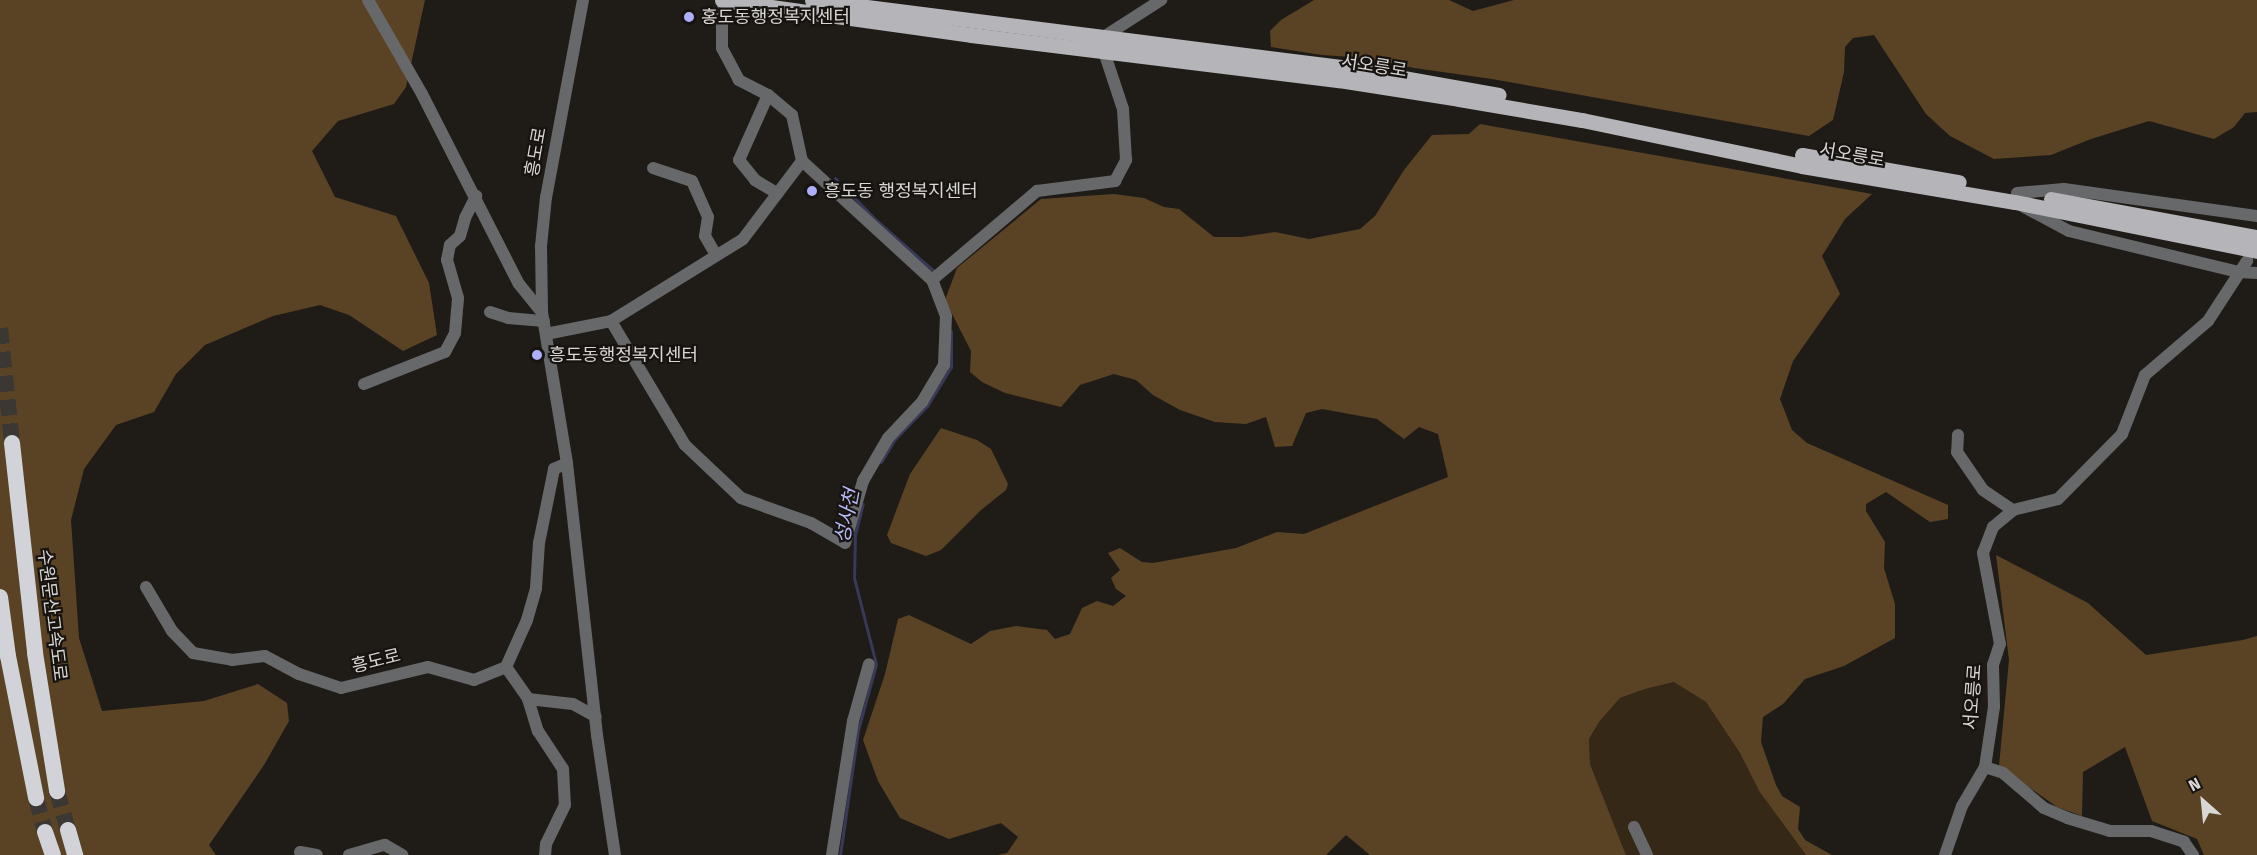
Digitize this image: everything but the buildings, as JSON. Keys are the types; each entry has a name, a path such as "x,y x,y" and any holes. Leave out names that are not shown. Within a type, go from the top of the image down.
{"highway":[{"name":"수원문산고속도로","path":"12,443 35,653 57,791"},
{"path":"0,597 8,656 36,798"},
{"path":"68,830 75,855"},
{"path":"45,832 53,855"}],"main road":[{"name":"서오릉로","path":"812,0 1460,99 1582,120 1802,166 2016,197 2257,237"},
{"name":"서오릉로","path":"722,5 971,34 1104,43"},
{"name":"서오릉로","path":"2016,197 2252,256"}],"street":[{"path":"368,0 476,196 519,284 543,316"},
{"name":"흥도로","path":"583,0 546,197 541,246 543,316 567,463 614,854"},
{"path":"936,276 1037,191 1115,181 1126,160 1122,109 1104,43 1161,0"},
{"path":"611,321 685,445 741,498 810,523 846,543 863,481 888,438 922,402 944,365 946,316 936,276 802,161 792,116 768,95 739,80 722,48 722,5"},
{"path":"768,95 739,160 755,180 777,193"},
{"path":"546,334 611,321 743,239 802,161"},
{"path":"653,168 692,181 708,217 705,236 716,255"},
{"name":"서오릉로","path":"2016,197 2064,189 2257,216"},
{"path":"364,384 445,352 455,333 458,298 447,260 450,245 460,236 465,218 476,196"},
{"name":"서오릉로","path":"2016,197 2069,231 2238,272 2257,273"},
{"path":"1958,435 1957,452 1983,490 2013,510 2058,499 2121,434 2145,375 2208,321 2238,272 2252,256"},
{"path":"490,312 508,318 543,316"},
{"path":"545,855 546,844 565,805 563,769 538,731 528,699 506,667 527,620 536,588 539,543 554,469 567,463"},
{"name":"서오릉로","path":"1945,855 1962,806 1985,767 1994,707 1993,665 2000,644 1983,553 1993,527 2013,510"},
{"name":"흥도로","path":"146,587 172,631 193,653 232,660 265,656 299,674 341,688 428,667 474,680 506,667"},
{"path":"832,855 853,721 869,664"},
{"path":"528,699 573,704 596,717"},
{"path":"1985,767 2003,773 2044,808 2067,818 2110,831 2151,831 2184,842 2193,855"},
{"path":"1634,827 1647,855"},
{"path":"348,855 385,846 402,855"},
{"path":"300,852 317,855"}],"shaded area":[{"path":"0,0 425,0 406,87 394,104 338,121 312,151 335,197 396,216 429,283 437,335 403,351 349,315 320,305 273,316 205,345 176,374 154,412 116,425 84,469 71,520 79,638 102,711 204,701 258,684 287,703 289,721 264,765 209,845 216,855 0,855"},
{"path":"1314,0 1449,0 1473,11 1514,0 2257,0 2257,112 2245,113 2234,127 2214,139 2149,121 2091,139 2051,155 1994,159 1950,136 1926,114 1874,35 1853,38 1845,47 1844,72 1833,120 1809,136 1366,58 1322,55 1271,47 1270,31 1281,20"},
{"path":"1480,124 1872,194 1845,219 1822,256 1840,294 1793,361 1780,399 1792,430 1807,443 1948,505 1948,519 1930,522 1886,492 1866,504 1866,511 1885,542 1884,568 1895,604 1895,638 1844,666 1805,679 1783,704 1763,717 1761,742 1782,796 1800,807 1798,829 1805,840 1832,855 1806,855 1759,791 1740,753 1706,702 1674,682 1620,698 1599,722 1589,739 1590,764 1626,855 1370,855 1346,835 1326,855 997,855 1007,853 1018,837 1001,823 949,839 900,818 878,781 863,740 885,674 898,619 909,615 971,644 990,631 1016,626 1047,630 1055,639 1070,634 1082,608 1097,601 1113,606 1126,596 1116,589 1111,578 1120,570 1108,553 1120,548 1142,562 1153,563 1236,548 1277,532 1304,534 1448,477 1438,434 1419,427 1404,439 1377,419 1322,409 1306,413 1292,446 1275,447 1266,417 1246,424 1215,422 1180,410 1153,395 1136,380 1114,374 1080,385 1061,407 1005,393 982,382 970,372 971,351 945,300 957,268 1041,199 1114,194 1144,198 1164,207 1179,209 1214,237 1242,237 1275,232 1309,239 1360,229 1375,216 1404,170 1432,135 1469,134"},
{"path":"941,428 977,440 991,449 1008,484 1006,490 981,510 941,550 926,556 891,543 887,535 910,474"},
{"path":"1996,555 2088,603 2146,655 2257,636 2257,855 2204,855 2197,839 2152,821 2125,747 2083,772 2082,816 2057,807 1999,766 2009,660"},
{"path":"1675,682 1706,702 1740,753 1759,791 1806,855 1626,855 1590,764 1589,739 1599,722 1620,698"}],"waterway":[{"name":"성사천","path":"835,178 877,221 936,273"},
{"name":"성사천","path":"881,462 894,440 927,406 951,367 951,331"},
{"name":"성사천","path":"840,855 858,730 876,664 854,578 855,535 863,504"}],"tunnel":[{"path":"0,328 12,443"},
{"path":"57,791 68,830"},
{"path":"36,798 45,832"}],"place":[{"name":"홍도동행정복지센터","path":"689,17"},
{"name":"흥도동 행정복지센터","path":"812,191"},
{"name":"흥도동행정복지센터","path":"537,355"}]}
